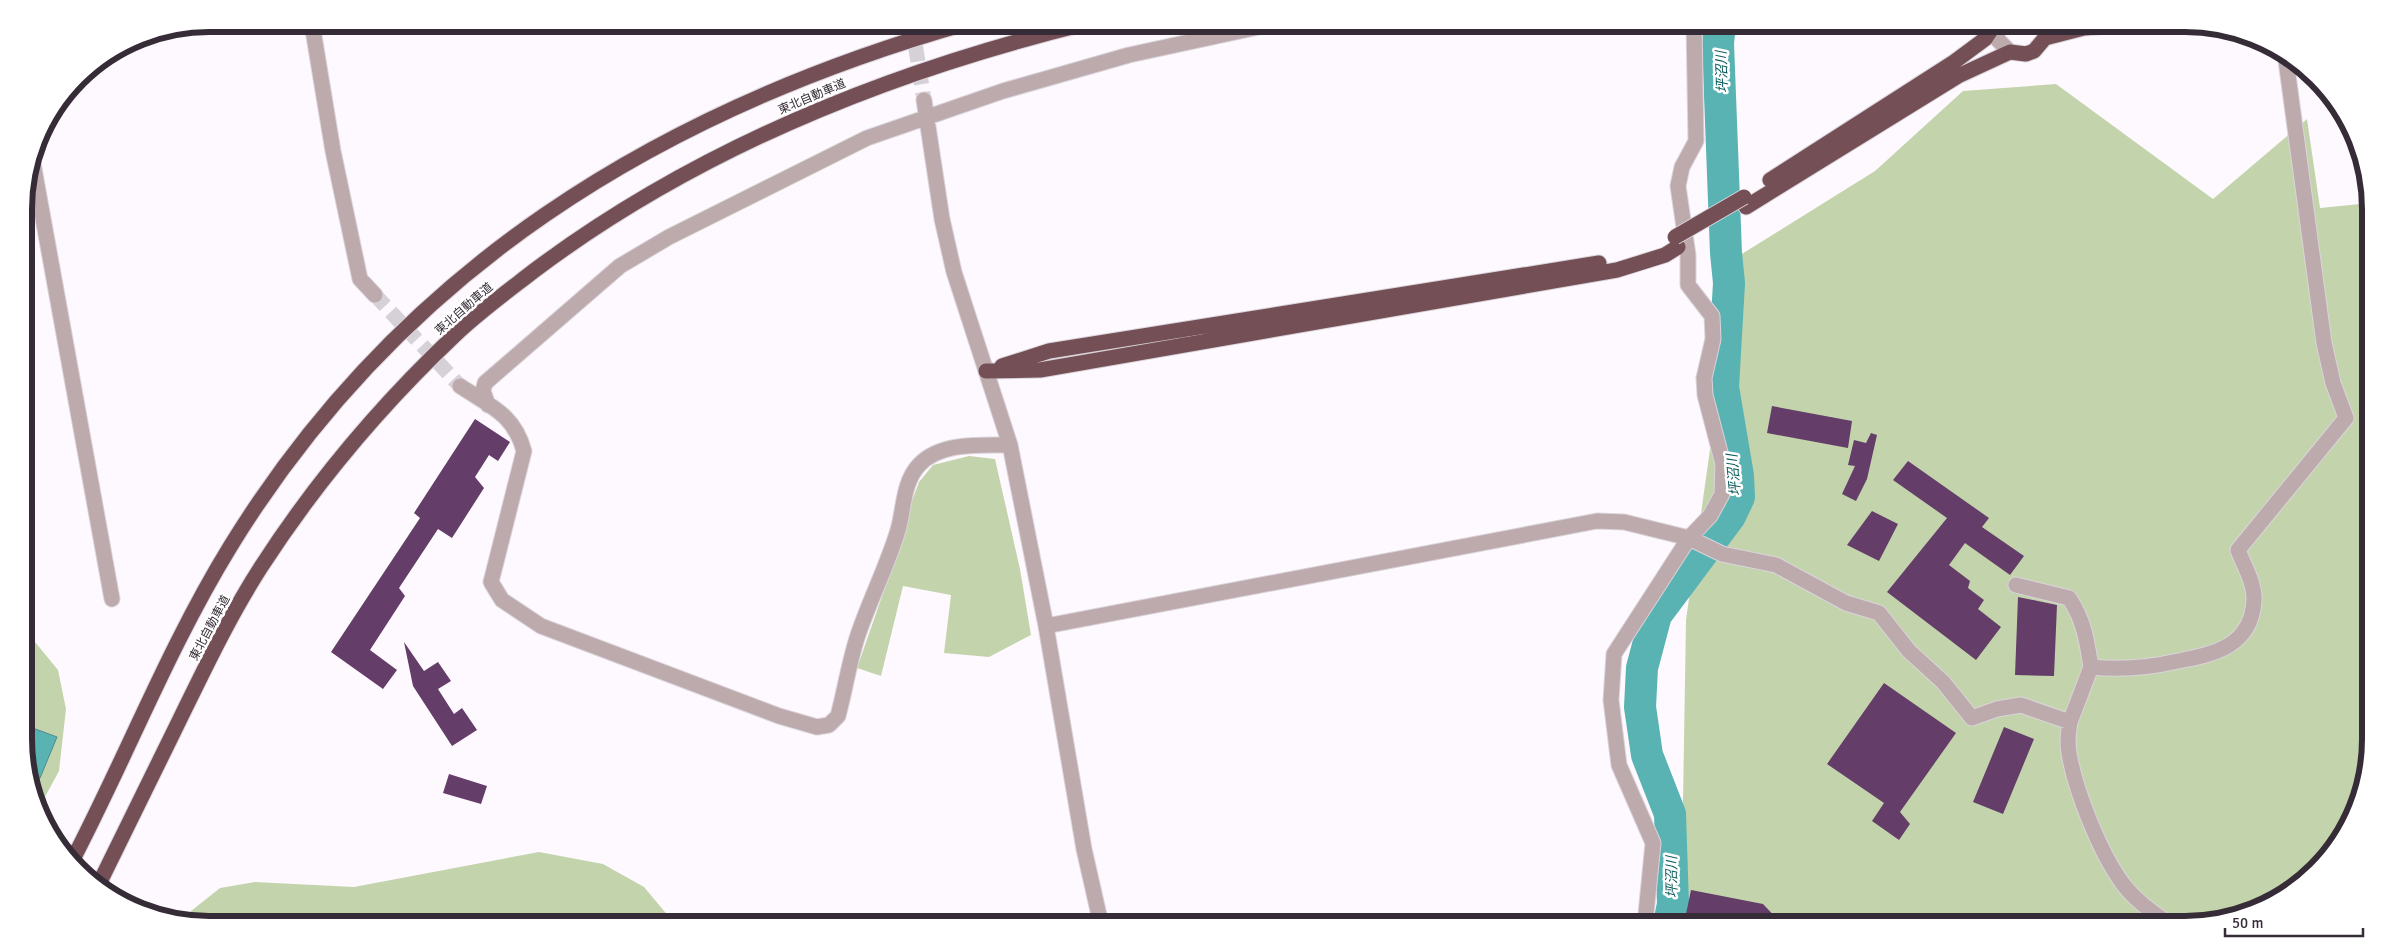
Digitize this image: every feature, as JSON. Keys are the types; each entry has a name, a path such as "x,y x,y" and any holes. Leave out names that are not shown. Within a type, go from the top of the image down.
{"highway":[{"name":"東北自動車道","path":"75,854 196,604 231,545 304,440 341,394 385,347 434,301 502,245 561,202 614,170 672,138 733,109 844,64 940,32"},
{"name":"東北自動車道","path":"102,879 211,656 259,570 302,506 348,447 403,386 457,333 580,237 655,190 726,152 800,117 880,85 963,58 1056,32"},
{"path":"1745,202 1954,62 1985,39 1990,32"},
{"path":"986,371 1049,351 1612,261 1676,242 1958,76 2010,52 2026,54 2040,46 2045,32"}],"street":[{"path":"313,32 334,151 360,278 374,295"},
{"path":"488,405 483,391 485,382 620,266 669,237 867,138 926,116 1129,56 1236,32"},
{"path":"1646,916 1653,843 1619,764 1612,700 1614,654 1700,544 1710,516 1722,494 1724,464 1704,395 1704,378 1713,339 1712,316 1688,285 1688,255 1678,186 1682,167 1696,141 1694,32"},
{"path":"1996,32 1998,40 2010,52"},
{"path":"2091,667 2136,669 2210,655 2231,644 2249,625 2254,600 2251,580 2238,550 2346,418 2333,382 2324,343 2286,64"},
{"path":"924,100 942,219 952,264 1010,445 1046,626 1084,849 1099,916"},
{"path":"36,177 112,599"},
{"path":"460,386 512,422 520,436 524,452 491,582 502,600 540,626 779,716 817,727 830,725 838,716 857,639 898,530 907,486 918,466 932,455 951,449 984,445 1010,445"},
{"path":"1046,626 1597,521 1624,522 1776,564 1846,604 1879,613 1909,651 1943,682 1972,718 1997,709 2021,705 2070,722"},
{"path":"2016,585 2069,598 2078,611 2085,629 2091,667 2070,722 2067,738 2073,770 2091,823 2122,883 2141,904 2158,916"}],"green space":[{"path":"2056,84 2213,199 2307,119 2320,208 2362,204 2362,750 2353,796 2333,837 2302,872 2284,886 2253,902 2209,914 2186,916 1681,916 1686,620 1737,257 1875,171 1963,91"},
{"path":"969,456 995,459 1020,569 1031,635 989,657 944,653 951,595 903,586 881,676 857,668 894,562 919,482 933,465"},
{"path":"32,639 58,670 66,709 59,771 43,800 36,773 32,739"},
{"path":"539,852 603,864 644,887 668,916 209,916 189,914 220,888 255,882 354,887"}],"water":[{"path":"32,728 57,737 40,778 37,778"}],"building":[{"path":"1772,406 1852,421 1848,448 1767,433"},
{"path":"475,419 510,442 498,461 489,455 475,477 484,488 452,538 438,529 399,588 405,596 370,650 397,670 383,689 331,652 420,518 414,513"},
{"path":"1871,433 1877,435 1867,479 1856,501 1842,494 1855,466 1848,465 1854,440 1866,443"},
{"path":"1908,461 1989,518 1982,527 2024,556 2010,575 1965,543 1949,565 1970,581 1968,588 1984,600 1978,609 2001,627 1976,660 1887,592 1947,518 1893,480"},
{"path":"1872,511 1898,524 1879,561 1847,545"},
{"path":"2018,597 2057,605 2054,676 2015,675"},
{"path":"404,642 424,671 438,662 451,681 438,689 454,714 462,708 477,730 452,746 413,686"},
{"path":"1884,683 1956,733 1900,812 1910,824 1899,840 1872,821 1884,803 1827,764"},
{"path":"2004,727 2034,739 2003,814 1973,802"},
{"path":"449,774 487,786 481,804 443,793"},
{"path":"1691,890 1763,904 1774,916 1686,916"}],"waterway":[{"name":"坪沼川","path":"1671,916 1673,904 1670,814 1647,755 1640,707 1642,668 1656,615 1730,516 1739,497 1738,476 1723,387 1729,283 1726,253 1719,32"}],"tunnel":[{"path":"913,32 924,100"},
{"path":"375,295 460,386"}]}
